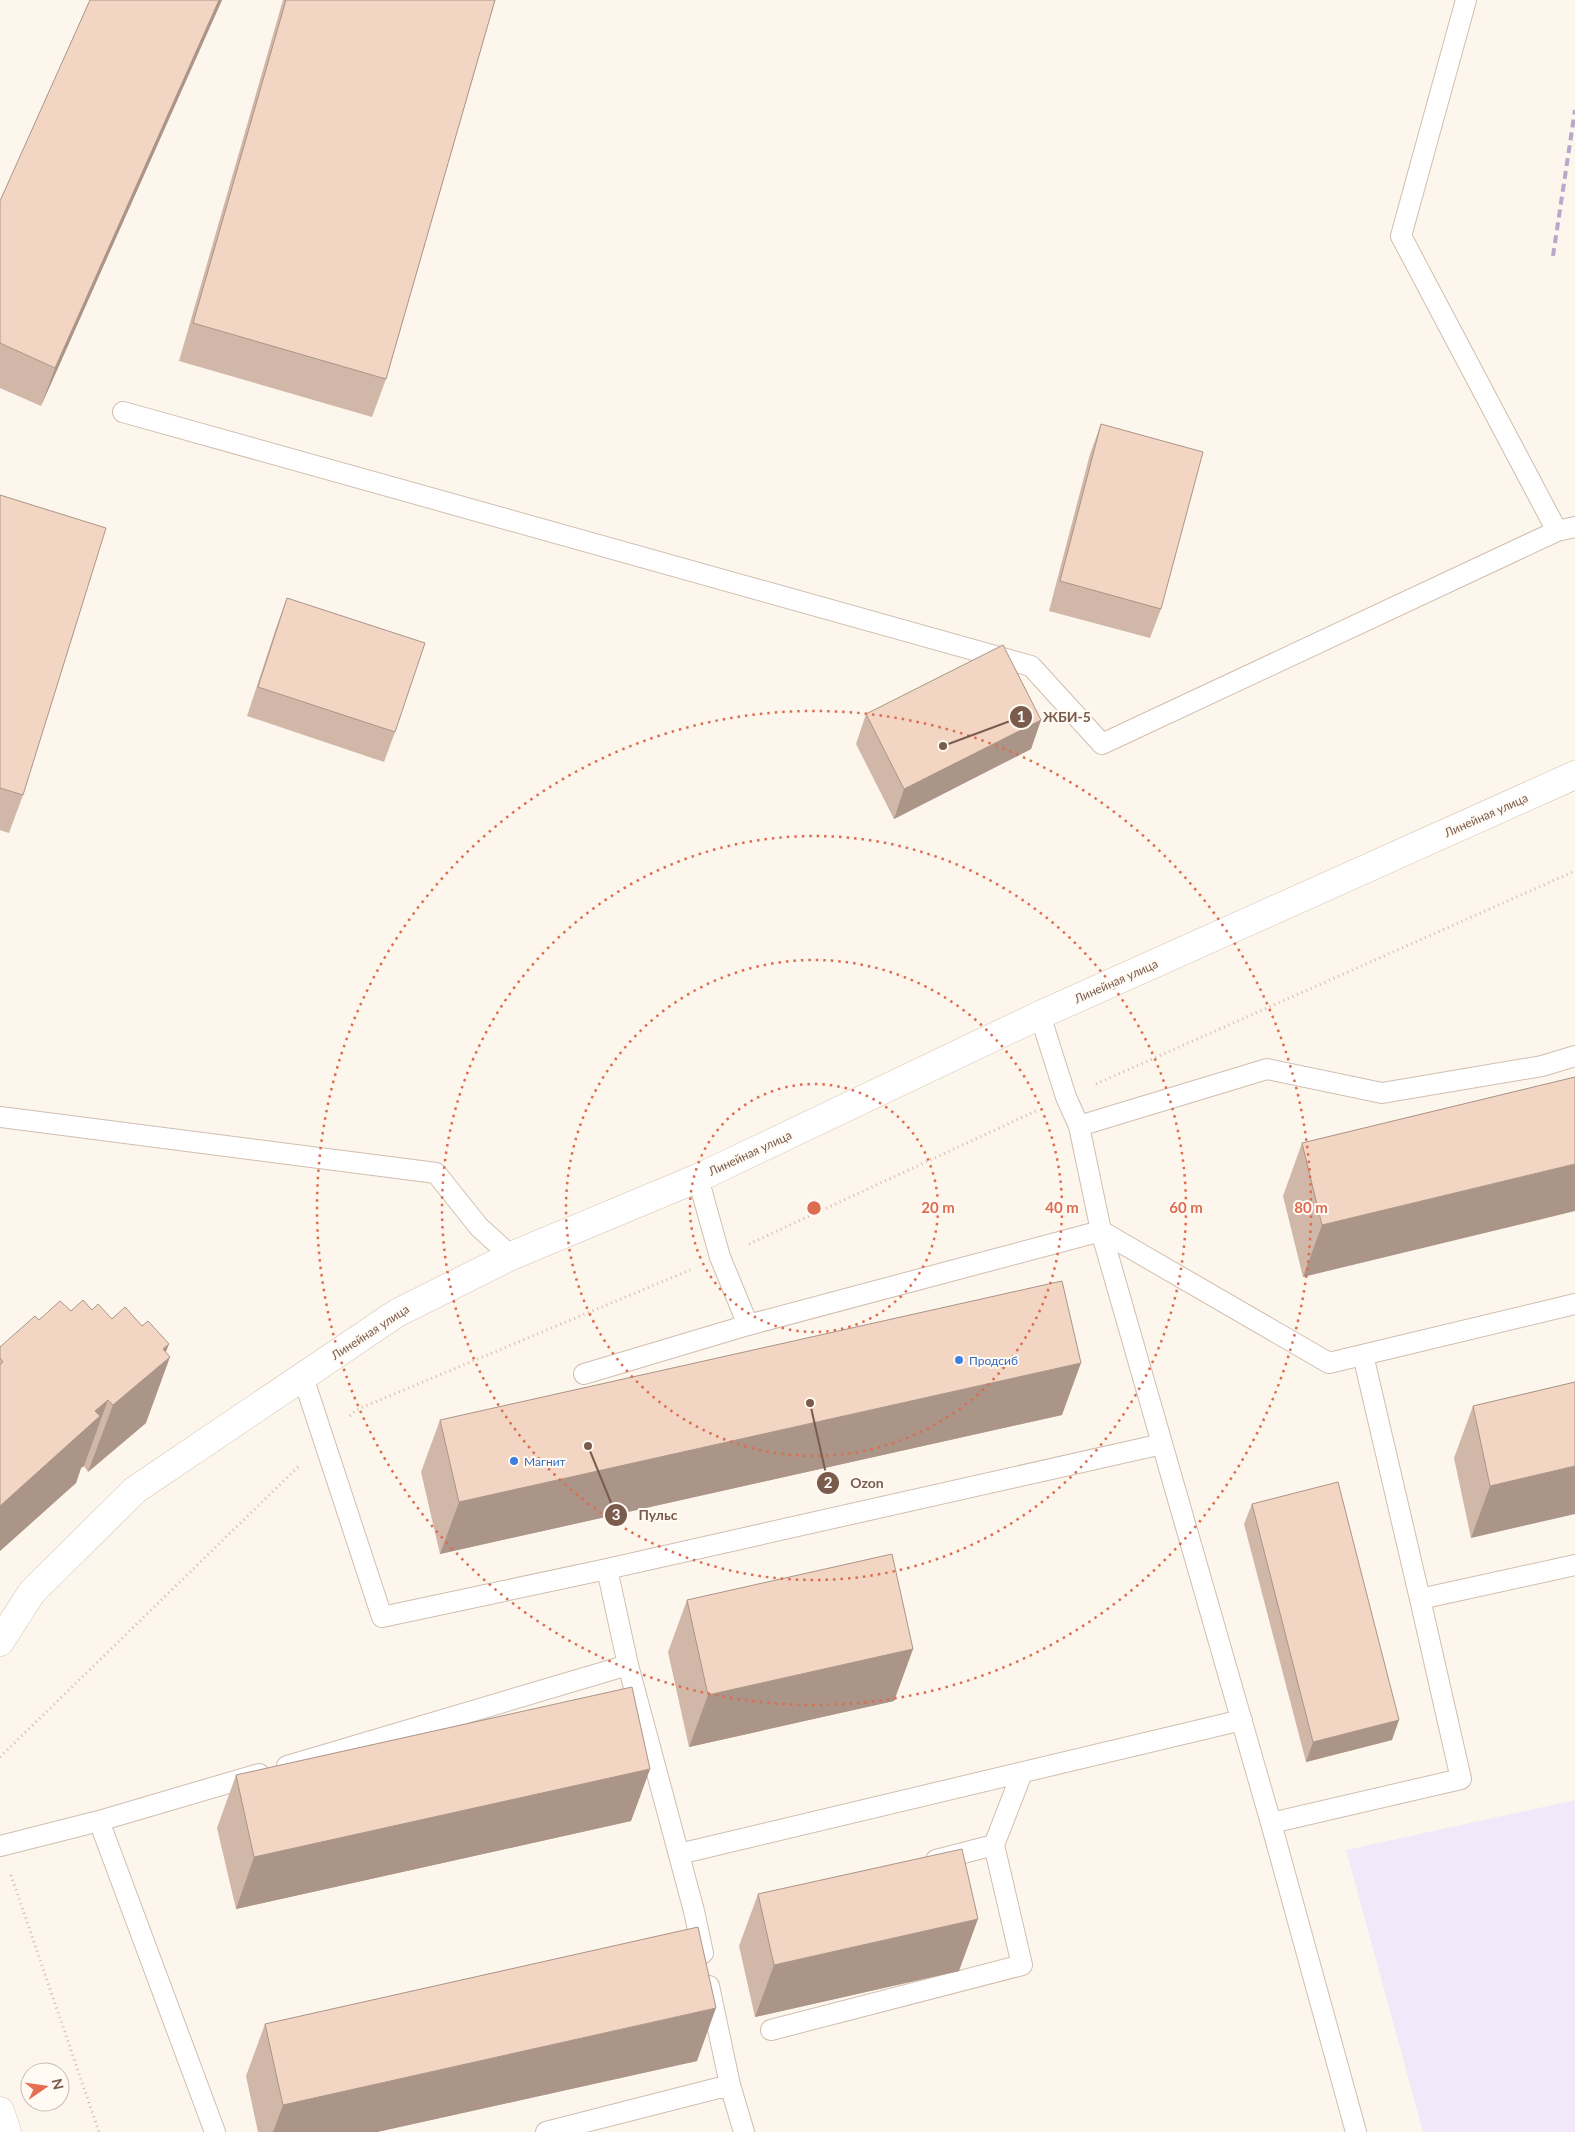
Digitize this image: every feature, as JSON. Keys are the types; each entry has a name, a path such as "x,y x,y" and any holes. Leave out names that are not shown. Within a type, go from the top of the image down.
{"main road":[{"name":"Линейная улица","path":"0,1642 32,1592 135,1490 397,1313 511,1256 698,1178 1040,1015 1575,775"},
{"path":"0,2111 7,2132"}],"lane":[{"path":"123,412 1031,666 1102,744 1566,529 1401,236 1466,0"},
{"path":"1040,1015 1066,1097 1079,1126 1101,1230 1242,1720 1356,2132"},
{"path":"1079,1126 1267,1069 1382,1093 1542,1066 1575,1056"},
{"path":"0,1117 436,1173 480,1228 511,1256"},
{"path":"698,1178 720,1258 748,1325"},
{"path":"584,1374 748,1325 1101,1230 1329,1363 1575,1304"},
{"path":"1271,1823 1461,1779 1363,1355"},
{"path":"303,1377 382,1617 607,1569 1162,1444"},
{"path":"1420,1599 1575,1565"},
{"path":"607,1569 628,1665 694,1911 730,2085 744,2132"},
{"path":"1,1846 99,1821 628,1665"},
{"path":"679,1854 1242,1720"},
{"path":"771,2030 1022,1965 994,1845 1022,1773"},
{"path":"99,1821 215,2132"},
{"path":"920,1864 994,1845"},
{"path":"546,2132 730,2085"}],"path":[{"path":"0,1758 356,1410 720,1258 1066,1097 1575,871"},
{"path":"1,1846 99,2132"}],"shaded area":[{"path":"1575,1800 1575,2132 1423,2132 1346,1850"}],"building":[{"path":"90,0 219,0 55,368 0,343 0,201"},
{"path":"286,0 495,0 386,379 193,323"},
{"path":"1101,424 1203,452 1161,609 1060,581"},
{"path":"0,495 106,528 23,795 0,788"},
{"path":"287,598 425,643 395,732 258,687"},
{"path":"1003,645 1041,720 904,789 866,714"},
{"path":"1575,1077 1575,1164 1322,1225 1302,1143"},
{"path":"1062,1281 1081,1363 459,1502 440,1420"},
{"path":"83,1300 92,1310 98,1304 112,1319 125,1307 142,1326 148,1321 169,1344 163,1349 170,1357 113,1405 108,1400 95,1411 100,1416 0,1506 0,1365 3,1362 0,1358 0,1347 35,1316 39,1320 60,1301 71,1311"},
{"path":"1575,1382 1575,1466 1490,1486 1473,1406"},
{"path":"1338,1482 1399,1720 1313,1742 1252,1504"},
{"path":"892,1554 913,1649 708,1695 687,1600"},
{"path":"632,1687 650,1769 254,1857 236,1775"},
{"path":"962,1849 978,1919 774,1965 758,1894"},
{"path":"698,1927 716,2008 283,2105 265,2024"}],"railway":[{"path":"1553,256 1575,110"}],"place":[{"name":"ЖБИ-5","path":"943,746"},
{"name":"Продсиб","path":"959,1360"},
{"name":"Ozon","path":"810,1403"},
{"name":"Пульс","path":"588,1446"},
{"name":"Магнит","path":"514,1461"}]}
